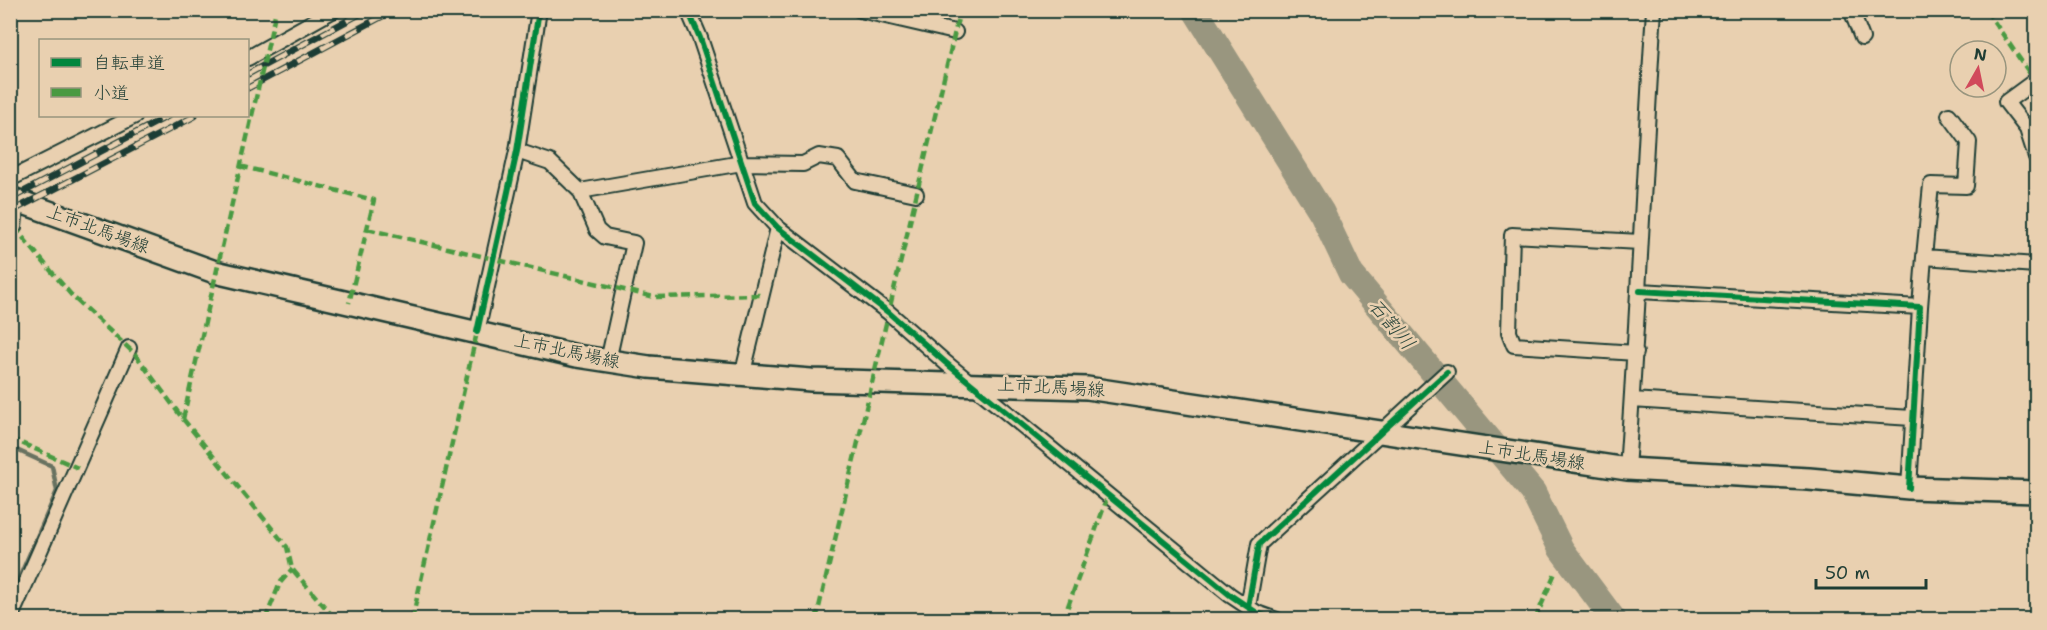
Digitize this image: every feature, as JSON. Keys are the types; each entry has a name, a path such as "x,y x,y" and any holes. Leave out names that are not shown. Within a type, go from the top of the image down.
{"main road":[{"name":"上市北馬場線","path":"14,199 215,272 608,361 742,376 1087,387 1554,460 1627,469 1809,479 1909,488 2037,492"}],"street":[{"path":"249,57 334,10"},
{"path":"477,332 518,152 538,10"},
{"path":"688,10 700,38 755,203 778,228 888,312 946,363 1254,613 1277,620"},
{"path":"860,10 955,32"},
{"path":"1627,469 1640,291 1640,242 1654,10"},
{"path":"1851,10 1862,38"},
{"path":"2037,80 2006,102 2027,129 2037,157"},
{"path":"1909,488 1920,307 1931,185 1966,186 1969,142 1949,115"},
{"path":"10,179 133,117"},
{"path":"518,152 550,162 580,191 597,230 605,237 634,243 608,361"},
{"path":"580,191 742,163 803,164 819,156 838,159 855,181 916,195"},
{"path":"10,228 14,227 14,199"},
{"path":"742,376 778,228"},
{"path":"1635,353 1514,345 1509,332 1512,235 1640,242"},
{"path":"1924,257 2037,265"},
{"path":"1640,291 1920,307"},
{"path":"10,620 129,348"},
{"path":"1254,613 1259,544 1447,372"},
{"path":"1632,400 1912,418"}],"waterway":[{"name":"石割川","path":"1195,10 1322,213 1351,274 1533,492 1561,549 1614,620"},
{"path":"10,447 52,466 57,491 10,599"}],"railway":[{"path":"249,73 367,10"},
{"path":"249,87 394,10"},
{"path":"10,199 166,117"},
{"path":"10,212 193,117"}],"marked path":[{"path":"183,419 276,10"},
{"path":"816,620 960,10"},
{"path":"1986,10 2035,81"},
{"path":"240,166 374,200 349,303"},
{"path":"14,227 73,297 135,354 183,419 287,547 292,569 336,620"},
{"path":"367,229 654,297 762,295"},
{"path":"412,620 477,332"},
{"path":"10,438 78,468"},
{"path":"1063,620 1108,496"},
{"path":"265,620 280,583 292,569"},
{"path":"1535,620 1555,573"}],"cycle path":[{"path":"477,332 517,151 539,10"},
{"path":"688,10 700,38 755,203 778,228 888,312 946,363 1230,595 1257,613 1277,620"},
{"path":"1640,291 1920,307 1909,488"},
{"path":"1248,607 1259,544 1447,372"}]}
